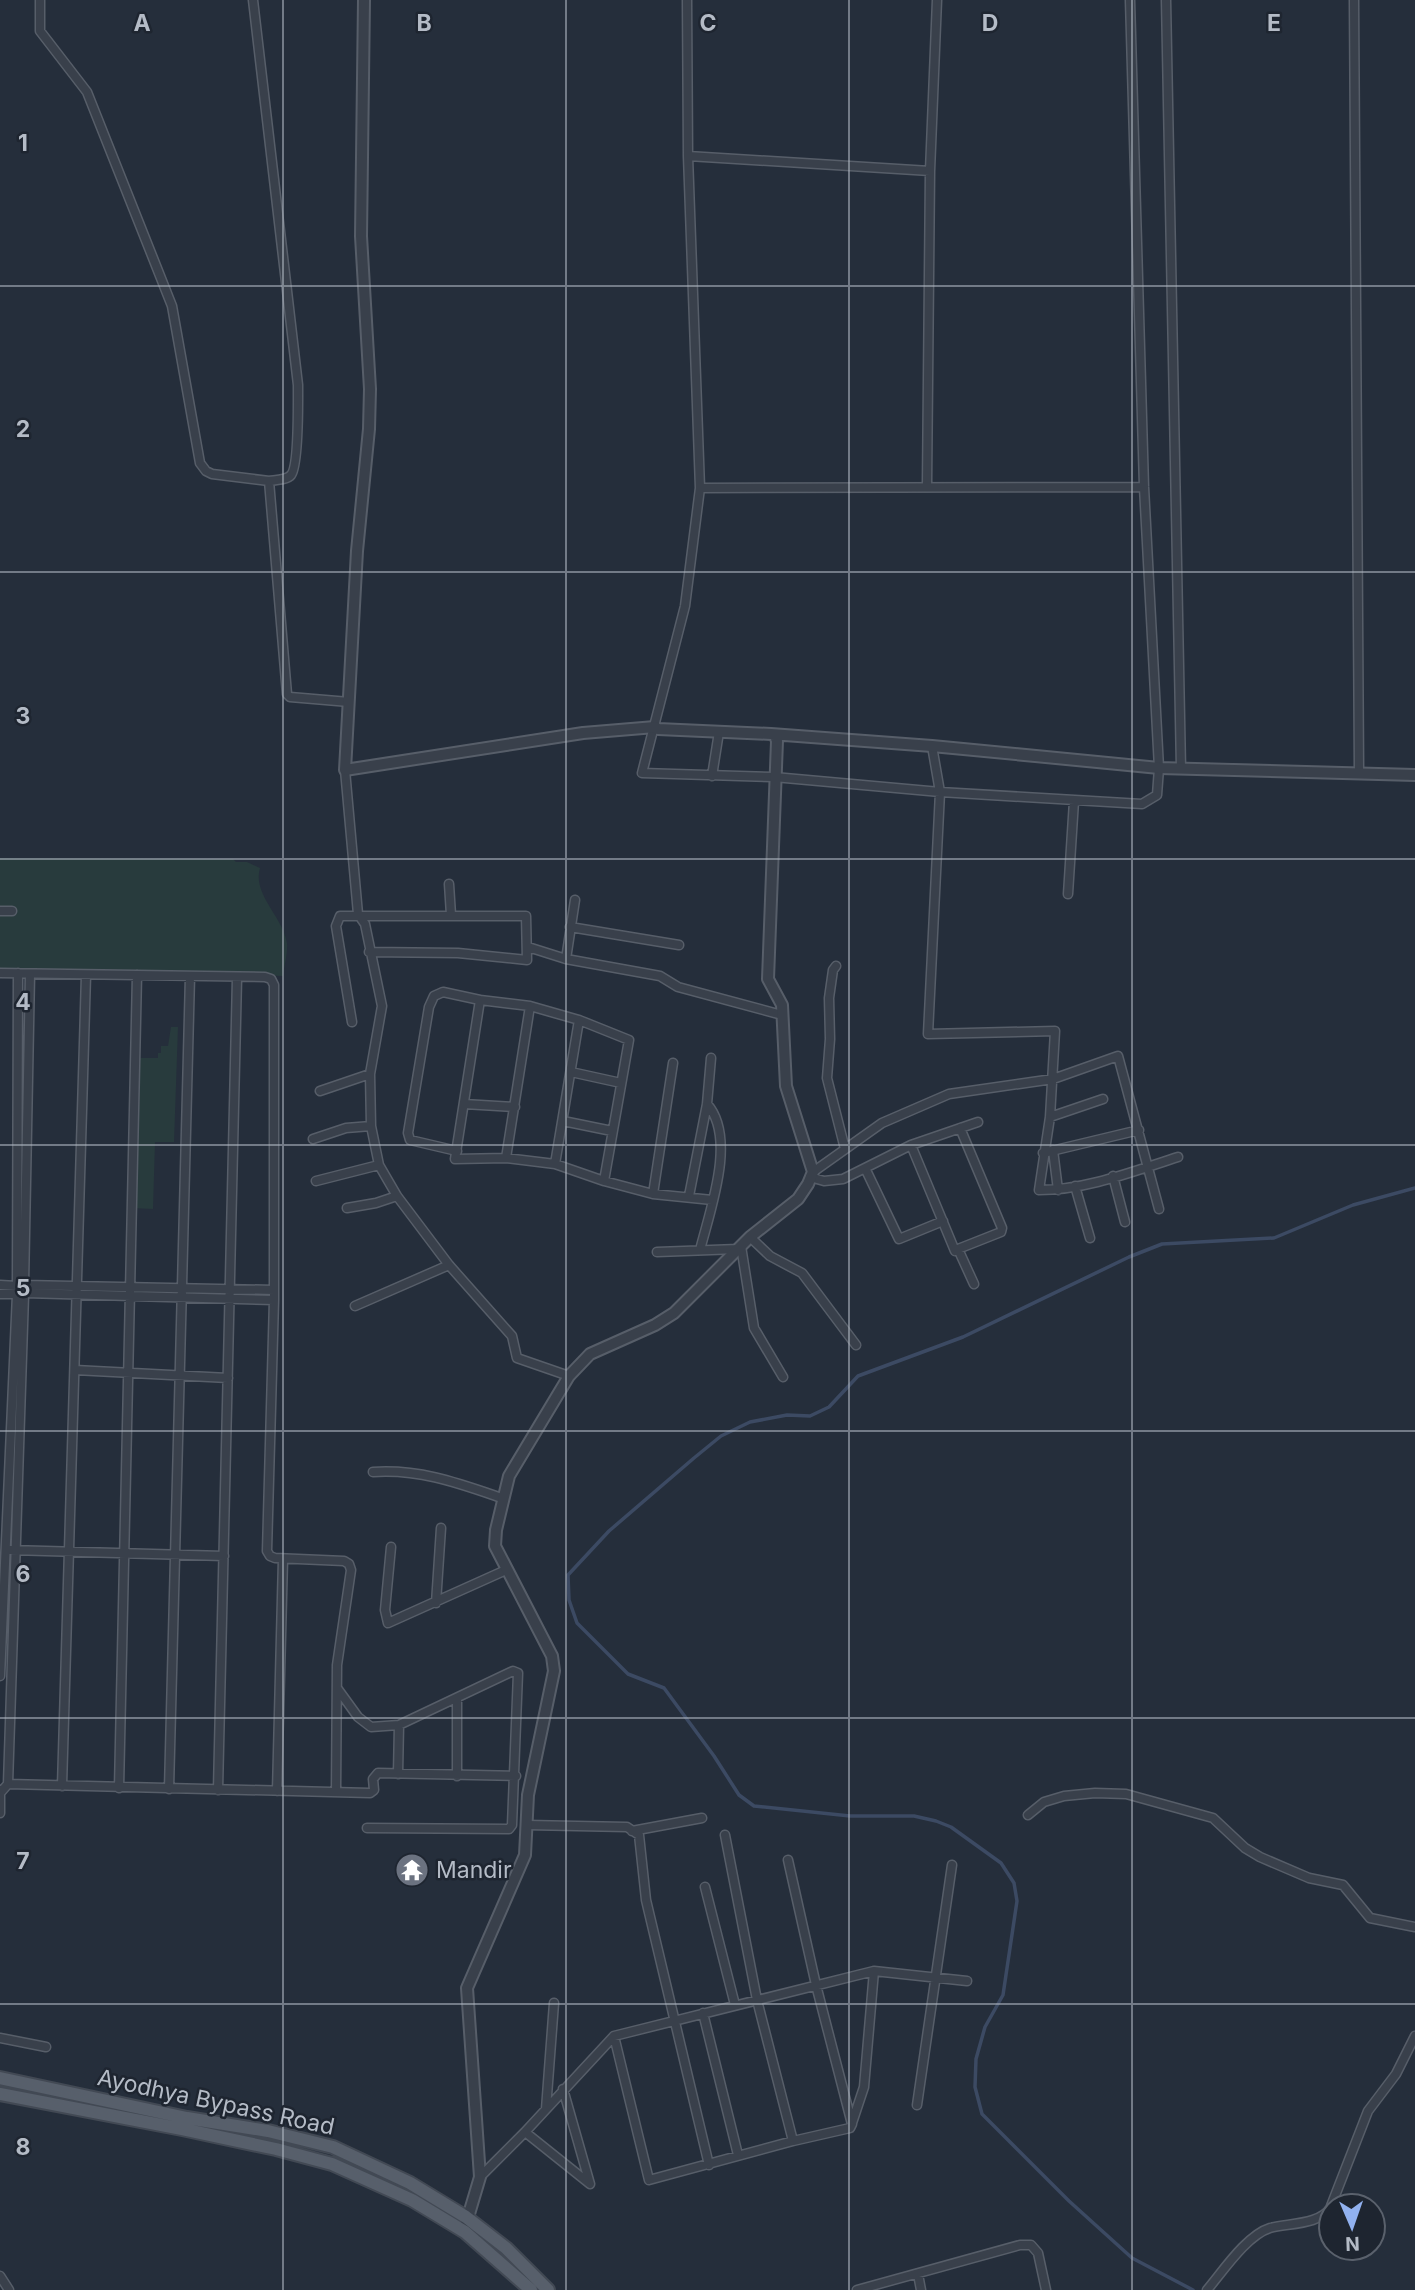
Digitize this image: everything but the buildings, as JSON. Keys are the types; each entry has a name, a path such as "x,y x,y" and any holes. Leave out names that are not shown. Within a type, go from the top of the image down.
{"main road":[{"name":"Ayodhya Bypass Road","path":"0,2078 187,2118 268,2131 333,2147 410,2183 467,2217 506,2248 548,2290"},
{"name":"Ayodhya Bypass Road","path":"0,2094 195,2132 332,2164 412,2200 465,2232 531,2290"}],"street":[{"path":"40,0 40,31 87,92 172,306 200,463 212,474 269,481 286,478 293,471 298,431 298,384 253,0"},
{"path":"364,0 361,236 369,416 357,551 345,770 358,914 365,924 382,1006 370,1074 371,1126 379,1165 397,1196 449,1265 512,1336 517,1358 569,1376"},
{"path":"687,0 688,156 700,488 685,606 642,773 774,776 940,792 1142,804 1157,795 1159,768 1144,487 1130,0"},
{"path":"927,486 930,171 937,0"},
{"path":"1166,0 1181,769"},
{"path":"1354,0 1359,773"},
{"path":"688,156 930,171"},
{"path":"269,481 286,694 290,697 349,702"},
{"path":"700,488 1144,487"},
{"path":"345,770 583,733 655,727 932,746 1159,768 1415,775"},
{"path":"712,776 719,732"},
{"path":"775,736 777,741 768,979 782,1005 786,1086 811,1175 824,1181 843,1179 911,1144 978,1122"},
{"path":"932,746 940,792 928,1034 1055,1031 1054,1079 1039,1190 1076,1186 1178,1157"},
{"path":"1068,894 1074,801"},
{"path":"449,884 451,915"},
{"path":"566,960 575,900"},
{"path":"0,911 12,912"},
{"path":"352,1021 337,926 340,916 526,916 527,960 458,953 369,952"},
{"path":"570,928 679,945"},
{"path":"528,947 566,960 660,976 678,988 782,1015"},
{"path":"836,966 833,970 829,1001 827,1078 845,1149"},
{"path":"0,973 265,977 271,979 274,985 274,1295 267,1551 270,1556 283,1559 344,1561 349,1564 351,1570 337,1665 336,1792"},
{"path":"0,1676 3,1550 21,1290 18,974"},
{"path":"8,1784 30,974"},
{"path":"62,1786 86,975"},
{"path":"119,1788 137,975"},
{"path":"169,1789 190,976"},
{"path":"218,1790 237,978"},
{"path":"457,1151 417,1143 410,1140 408,1133 429,1007 434,996 443,992 530,1006 579,1020 629,1040 604,1181"},
{"path":"480,1000 455,1159 506,1158 555,1164 653,1194 712,1200"},
{"path":"506,1158 530,1006"},
{"path":"555,1164 579,1020"},
{"path":"465,2232 480,2177 467,1988 525,1855 528,1795 554,1671 552,1656 495,1546 502,1497 509,1476 569,1376 590,1354 655,1325 674,1313 750,1237 798,1199 811,1175 845,1149 882,1123 949,1094 1054,1079 1118,1056 1159,1209"},
{"path":"689,1196 707,1104 711,1058"},
{"path":"653,1194 673,1063"},
{"path":"570,1073 621,1083"},
{"path":"320,1091 370,1074"},
{"path":"1050,1117 1103,1099"},
{"path":"464,1104 515,1107"},
{"path":"700,1250 722,1151 715,1112 707,1104"},
{"path":"563,1121 612,1131"},
{"path":"313,1139 346,1128 371,1126"},
{"path":"911,1144 955,1251 1001,1232 1002,1228 960,1128"},
{"path":"1043,1153 1139,1130"},
{"path":"1053,1150 1058,1190"},
{"path":"316,1181 379,1165"},
{"path":"865,1168 899,1239 943,1221"},
{"path":"1113,1176 1125,1222"},
{"path":"1076,1186 1090,1238"},
{"path":"347,1208 397,1196"},
{"path":"750,1237 770,1256 802,1273 856,1345"},
{"path":"657,1252 740,1247"},
{"path":"740,1247 754,1328 783,1377"},
{"path":"958,1249 974,1284"},
{"path":"355,1307 449,1265"},
{"path":"0,1285 21,1290"},
{"path":"0,1294 21,1290 274,1295"},
{"path":"75,1370 228,1378"},
{"path":"373,1472 397,1471 430,1475 502,1497"},
{"path":"436,1603 441,1528"},
{"path":"391,1546 384,1610 388,1623 506,1570"},
{"path":"3,1550 224,1556"},
{"path":"277,1791 283,1559"},
{"path":"337,1686 358,1717 371,1727 399,1725 513,1671 518,1673 516,1776 512,1825 509,1829 367,1828"},
{"path":"457,1698 457,1776"},
{"path":"398,1774 399,1725"},
{"path":"0,1813 0,1791 8,1784 370,1793 374,1790 375,1775 516,1776"},
{"path":"1028,1815 1044,1802 1063,1796 1095,1793 1126,1794 1199,1813 1213,1818 1245,1848 1260,1857 1308,1878 1343,1885 1370,1918 1415,1927"},
{"path":"632,1831 702,1818"},
{"path":"527,1825 627,1828 639,1835 646,1900 709,2165"},
{"path":"725,1835 757,2000 793,2141"},
{"path":"788,1860 816,1985 852,2124"},
{"path":"917,2105 953,1865"},
{"path":"705,1887 735,2005"},
{"path":"480,2177 614,2036 874,1971 967,1981"},
{"path":"614,2036 649,2180 850,2128 864,2087 874,1971"},
{"path":"546,2109 554,2003"},
{"path":"703,2013 738,2155"},
{"path":"1336,2192 1368,2111 1396,2074 1415,2035"},
{"path":"0,2038 46,2047"},
{"path":"525,2132 590,2184 563,2089"},
{"path":"1208,2289 1242,2248 1267,2229 1317,2218"},
{"path":"858,2290 876,2288 1020,2245 1031,2245 1038,2253 1046,2290"},
{"path":"918,2274 921,2290"},
{"path":"0,2276 9,2290"}],"shaded area":[{"path":"0,858 233,859 236,862 247,862 260,868 260,887 284,933 287,947 283,976 0,969"},
{"path":"171,1027 178,1027 174,1142 155,1142 153,1209 133,1208 137,1058 158,1058 161,1046 168,1046"}],"waterway":[{"path":"1193,2290 1132,2258 1069,2201 982,2114 975,2087 976,2059 985,2027 1003,1995 1017,1901 1014,1883 1001,1863 951,1827 936,1821 914,1816 850,1816 754,1806 739,1795 664,1688 628,1674 577,1623 569,1600 568,1575 609,1531 694,1458 721,1436 750,1422 787,1415 810,1416 829,1407 858,1376 963,1337 1129,1257 1162,1244 1274,1238 1353,1205 1415,1188"}],"place":[{"name":"Mandir","path":"412,1870"}]}
